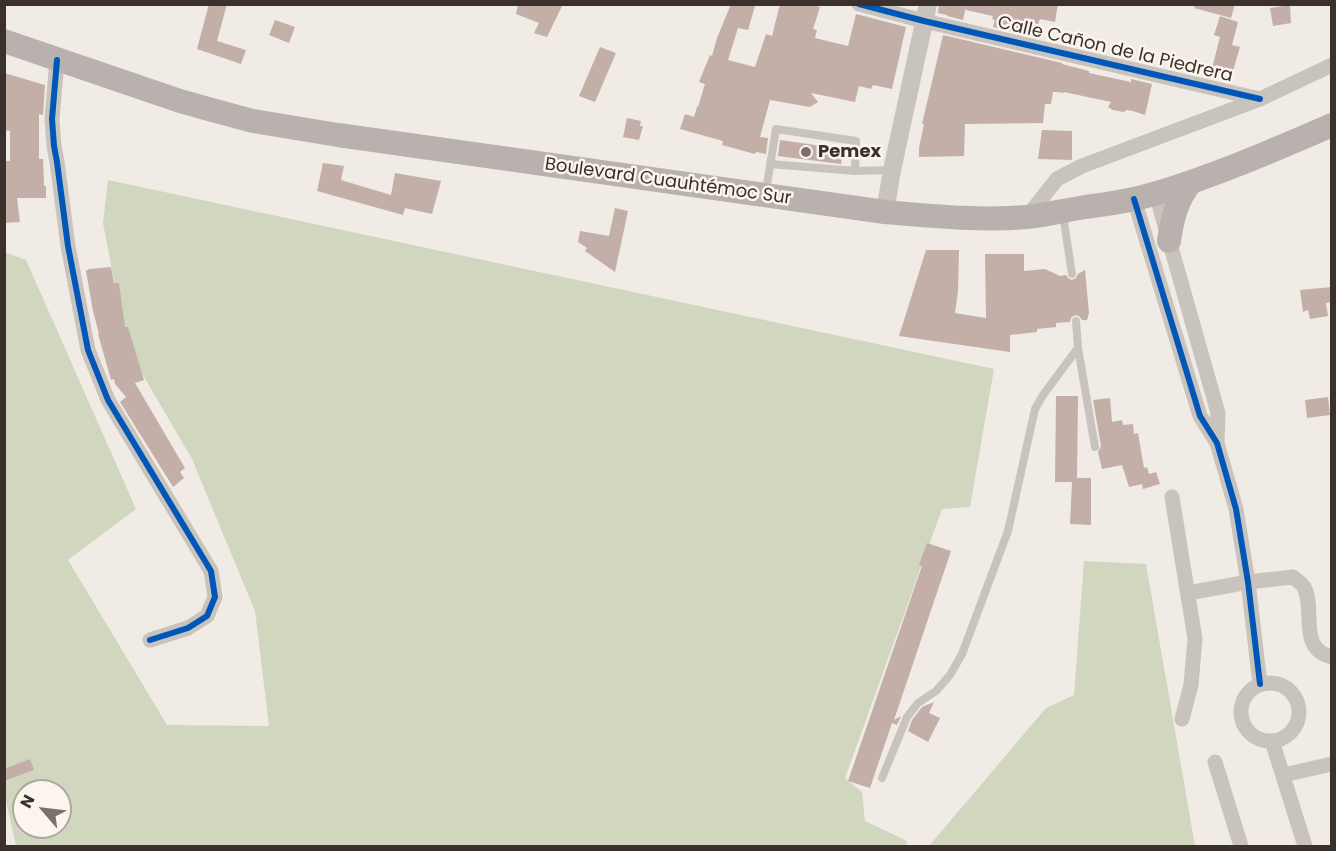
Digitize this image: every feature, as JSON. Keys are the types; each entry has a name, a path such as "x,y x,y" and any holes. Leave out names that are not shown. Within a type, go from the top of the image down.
{"main road":[{"name":"Boulevard Cuauhtémoc Sur","path":"4,41 212,111 276,125 765,196 885,212 971,218 1027,217 1145,196 1226,170 1332,125"},
{"path":"1169,241 1176,209 1191,182"}],"street":[{"name":"Calle Cañon de la Piedrera","path":"859,4 926,13 1260,99"},
{"path":"885,212 926,13"},
{"path":"57,60 52,119 54,146 68,246 88,350 108,400 211,571 215,597 207,616 188,628 150,640"},
{"name":"Calle Cañon de la Piedrera","path":"1027,217 1057,179 1082,166 1260,99 1332,65"},
{"path":"1145,196 1169,241 1218,413 1217,443"},
{"path":"1145,196 1179,348 1200,416 1217,443 1236,509 1248,582 1260,684"},
{"path":"1179,348 1197,341"},
{"path":"1172,497 1195,639 1191,685 1182,719"},
{"path":"1188,593 1248,582 1293,577 1302,584 1307,595 1309,628 1314,648 1325,656 1332,657"},
{"path":"1268,682 1284,686 1291,691 1299,705 1298,722 1280,739 1272,741 1256,737 1244,726 1241,718 1242,701 1253,688 1260,684 1268,682"},
{"path":"1272,741 1305,846"},
{"path":"1215,762 1241,846"},
{"path":"1283,775 1332,764"}],"lane":[{"path":"765,196 776,129 856,141 855,171"},
{"path":"770,164 855,171 892,170"},
{"path":"1062,211 1072,274"},
{"path":"1076,321 1078,348 1095,447"},
{"path":"882,778 906,717 918,703 936,691 950,675 962,654 1008,531 1035,410 1043,395 1078,348"}],"green space":[{"path":"108,180 994,369 970,507 942,509 845,778 862,792 865,821 907,841 906,846 16,846 14,839 72,839 72,779 12,779 12,828 4,792 4,252 26,260 136,509 68,560 167,725 269,726 255,611 192,459 133,358 118,302 103,223"},
{"path":"1084,561 1146,564 1195,846 929,846 1046,708 1074,695"}],"building":[{"path":"209,4 227,4 217,41 246,50 241,64 197,49"},
{"path":"518,4 563,4 547,37 534,33 539,23 516,14"},
{"path":"731,4 755,6 748,30 738,28 728,60 755,67 766,34 772,36 780,4 809,4 820,7 813,29 817,30 815,38 848,46 856,14 906,27 892,89 873,85 871,89 859,86 855,102 811,93 818,102 810,107 770,100 760,137 768,138 766,154 756,152 755,154 722,145 723,141 680,129 685,114 694,117 705,84 699,82 710,55 712,56"},
{"path":"939,4 1058,4 1055,22 1040,19 1038,24 1026,21 1022,34 993,27 995,20 992,19 993,16 966,10 966,7 963,20 938,13"},
{"path":"1195,4 1235,4 1231,18 1194,8"},
{"path":"1290,5 1291,23 1273,26 1270,8"},
{"path":"1220,16 1238,22 1232,45 1240,47 1233,71 1212,68 1220,37 1214,35"},
{"path":"275,20 295,27 289,43 269,35"},
{"path":"943,35 1062,63 1089,71 1089,73 1152,84 1145,115 1133,111 1113,110 1108,107 1111,102 1064,92 1053,92 1051,104 1045,104 1043,123 965,124 964,156 919,157 924,124 922,124"},
{"path":"600,47 616,53 595,102 579,96"},
{"path":"4,73 45,85 43,115 39,114 39,159 43,159 46,198 17,198 20,222 4,223 4,161 10,161 10,131 4,130"},
{"path":"627,118 641,121 640,126 643,126 639,140 623,137"},
{"path":"1042,130 1072,131 1072,160 1038,159"},
{"name":"Pemex","path":"780,140 843,149 841,164 778,156"},
{"path":"323,163 344,166 341,180 391,195 395,173 441,181 432,214 405,208 403,215 317,191"},
{"path":"615,208 628,211 615,272 585,251 587,248 578,242 580,231 609,236"},
{"path":"926,250 959,250 955,313 986,318 985,254 1024,254 1024,271 1045,269 1060,276 1066,275 1072,280 1085,270 1089,313 1087,320 1082,320 1075,315 1070,322 1056,323 1056,327 1010,335 1010,352 899,336"},
{"path":"111,267 114,283 119,283 125,327 128,327 144,380 135,383 185,468 180,472 184,478 173,487 120,402 126,397 115,384 114,379 111,380 98,334 86,271"},
{"path":"1332,287 1332,302 1326,303 1328,316 1310,319 1308,310 1303,312 1300,290"},
{"path":"1056,396 1078,396 1077,478 1091,478 1091,525 1070,524 1072,482 1055,482"},
{"path":"1328,397 1330,415 1307,418 1305,400"},
{"path":"1110,398 1112,422 1122,420 1123,425 1133,424 1134,434 1138,433 1144,468 1147,467 1149,474 1156,472 1160,484 1143,489 1142,484 1129,487 1122,465 1102,469 1098,452 1101,446 1093,400"},
{"path":"927,543 951,551 894,720 901,716 897,725 892,723 870,788 848,781 922,566 919,565"},
{"path":"934,702 929,713 940,718 928,742 908,731 912,720 922,707"},
{"path":"30,759 34,770 4,781 4,769"}],"cycle path":[{"path":"859,4 1260,99"},
{"path":"57,60 52,119 54,146 68,246 88,350 108,400 211,571 215,597 207,616 188,628 150,640"},
{"path":"1134,199 1200,416 1217,443 1236,509 1248,582 1260,684"}],"place":[{"name":"Pemex","path":"806,152"}]}
